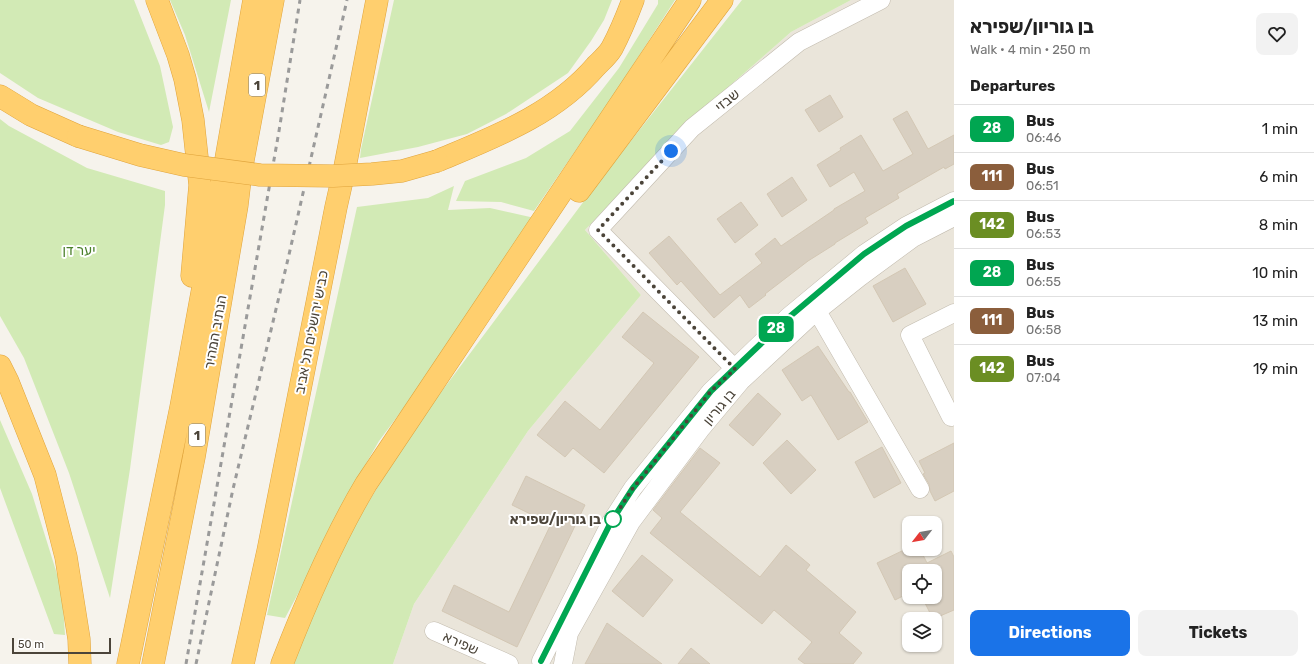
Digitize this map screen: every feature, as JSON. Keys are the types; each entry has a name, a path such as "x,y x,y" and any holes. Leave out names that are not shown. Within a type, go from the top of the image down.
{"highway":[{"path":"157,0 178,55 185,79 193,120 200,185 181,407"},
{"name":"1","path":"128,664 181,407 254,0"},
{"name":"הנתיב המהיר","path":"153,664 194,457 242,171 273,0"},
{"name":"כביש ירושלים תל אביב","path":"243,664 345,167 377,0"},
{"path":"0,96 31,115 78,136 140,154 184,164 260,175 333,176 402,171 437,161 496,136 531,119 563,97 588,76 612,49 633,0"},
{"path":"282,664 333,542 366,484 690,0"},
{"path":"407,422 722,0"},
{"path":"700,29 725,0"},
{"path":"0,366 45,475 66,557 80,639 80,664"}],"street":[{"name":"שבזי","path":"739,374 598,230 692,128 800,42 881,0"},
{"name":"בן גוריון","path":"563,664 569,633 631,522 700,430 739,374 788,318 864,254 906,226 954,201"},
{"name":"בן גוריון","path":"541,663 611,522 633,488 711,391 739,374 860,277 913,238 954,217"},
{"path":"817,312 920,489"},
{"path":"954,313 910,335 951,417 954,415"},
{"path":"171,452 194,457"},
{"name":"שפירא","path":"434,631 509,664"}],"shaded area":[{"path":"851,0 954,0 954,664 393,664 414,604 528,431 641,295 585,230 687,123 791,32"}],"green space":[{"path":"0,0 134,0 160,66 173,127 169,142 161,145 118,132 38,98 0,73"},
{"path":"170,0 231,0 209,112 185,35"},
{"path":"394,0 612,0 604,20 568,73 506,114 467,134 418,147 360,158"},
{"path":"658,0 675,0 615,93 534,211 501,202 456,201 465,181 526,158 570,131 619,68 658,4"},
{"path":"742,0 851,0 791,32 687,123 585,230 641,295 528,431 414,604 393,664 294,664 316,603 349,534 412,431 596,185"},
{"name":"יער דן","path":"0,119 9,126 87,168 165,191 165,205 130,469 110,598 69,473 24,358 0,316"},
{"path":"454,186 448,210 490,208 539,219 455,339 379,441 345,500 314,564 285,618 267,615 357,207 428,198"},
{"path":"0,420 32,494 62,590 65,635 54,634 0,488"}],"building":[{"path":"830,95 843,117 819,132 805,110"},
{"path":"907,111 928,149 954,135 954,164 945,169 944,167 897,194 899,198 865,218 868,223 808,261 749,308 740,295 714,318 681,281 677,285 649,253 669,236 720,295 762,263 755,254 775,238 781,246 834,209 865,191 854,172 830,187 817,165 841,150 840,148 861,135 883,171 913,154 893,119"},
{"path":"792,177 807,200 782,217 767,194"},
{"path":"741,202 758,225 735,243 717,219"},
{"path":"905,268 926,304 893,322 873,286"},
{"path":"643,312 699,357 604,473 573,448 565,457 537,435 565,401 600,430 654,363 622,337"},
{"path":"818,346 850,392 868,422 838,440 811,395 802,401 782,370"},
{"path":"758,393 781,414 753,446 729,425"},
{"path":"787,440 816,470 791,494 763,463"},
{"path":"954,443 954,491 935,501 919,461"},
{"path":"882,447 901,483 874,498 855,462"},
{"path":"700,448 720,463 680,512 760,577 786,545 810,565 806,570 856,612 839,633 862,653 853,664 805,664 798,659 812,642 774,610 762,624 650,533 662,518 653,510"},
{"path":"526,476 585,505 517,647 442,611 454,585 509,612 551,524 512,505"},
{"path":"902,551 902,556 924,556 927,563 951,551 954,557 954,610 942,615 942,612 930,612 926,604 942,604 942,564 902,564 902,596 895,600 877,563"},
{"path":"642,555 673,580 643,617 612,591"},
{"path":"607,623 662,664 585,664"},
{"path":"691,648 710,664 678,664"}],"railway":[{"path":"186,664 279,131 300,0"},
{"path":"196,664 233,489 288,259 347,0"}],"bus line":[{"name":"28","path":"541,661 611,522 633,488 711,391 809,299 864,254 906,226 954,201"}],"place":[{"name":"בן גוריון/שפירא","path":"613,519"}],"route":[{"path":"613,519 611,522 633,488 711,391 735,369 598,230 671,151"}]}
